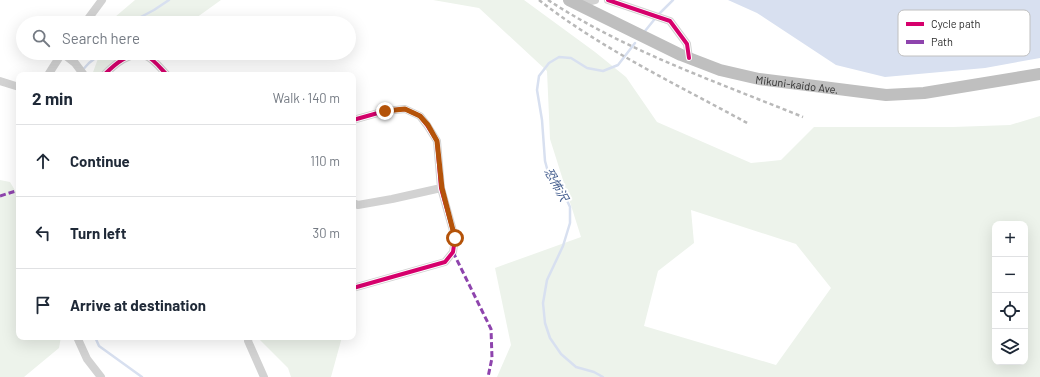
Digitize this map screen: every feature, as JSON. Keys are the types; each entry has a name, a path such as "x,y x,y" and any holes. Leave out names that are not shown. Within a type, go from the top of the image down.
{"highway":[{"name":"Mikuni-kaido Ave.","path":"574,2 689,58 720,70 759,78 886,95 924,94 1040,74"}],"street":[{"path":"90,16 102,0"},
{"path":"574,2 595,0"},
{"path":"608,0 670,22 687,44 689,58"},
{"path":"50,72 58,60"},
{"path":"71,60 82,72"},
{"path":"107,72 123,60"},
{"path":"150,60 164,72"},
{"path":"0,81 16,86"},
{"path":"356,119 385,111 405,109 420,116 428,125 437,141 442,188 455,238 453,252 445,262 356,287"},
{"path":"356,204 392,199 442,188"},
{"path":"78,340 87,359 101,377"},
{"path":"248,340 264,377"}],"shaded area":[{"path":"135,0 221,0 199,16 116,16"},
{"path":"433,0 524,0 595,52 626,77 657,122 751,163 781,160 814,127 953,127 1010,125 1040,116 1040,377 497,377 511,345 495,268 581,237 550,139 547,71 479,8","holes":["691,210 796,244 831,288 776,365 644,326 658,271 694,243"]},
{"path":"97,60 125,60 112,67 110,72 93,72"},
{"path":"0,180 10,182 16,192 16,340 60,340 59,348 24,377 0,377"},
{"path":"260,340 341,340 331,377 291,377 288,368"}],"water":[{"path":"728,0 1040,0 1040,58 985,68 885,77 836,65 757,13"}],"waterway":[{"path":"143,16 169,0"},
{"name":"恐怖沢","path":"645,31 673,0"},
{"name":"恐怖沢","path":"603,377 594,372 576,367 561,354 550,338 545,323 543,303 547,280 563,246 570,223 570,207 557,182 548,172 545,161 542,120 537,90 539,76 549,63 559,57 571,58 587,68 603,71 618,65 635,43"},
{"path":"81,72 93,60"},
{"path":"96,340 99,346 142,377"}],"railway":[{"path":"539,0 563,18 615,51 749,124"},
{"path":"548,0 609,35 640,50 803,117"}],"marked path":[{"path":"0,196 16,191"},
{"path":"453,252 491,329 492,358 488,377"}],"cycle path":[{"path":"608,0 670,21 687,44 689,58"},
{"path":"107,72 123,60"},
{"path":"153,60 164,72"},
{"path":"356,119 385,111 405,109 420,116 437,141 441,188 455,238 453,252 445,262 356,287"}],"route":[{"path":"385,111 405,109 420,116 428,125 437,141 442,188 455,238"}]}
